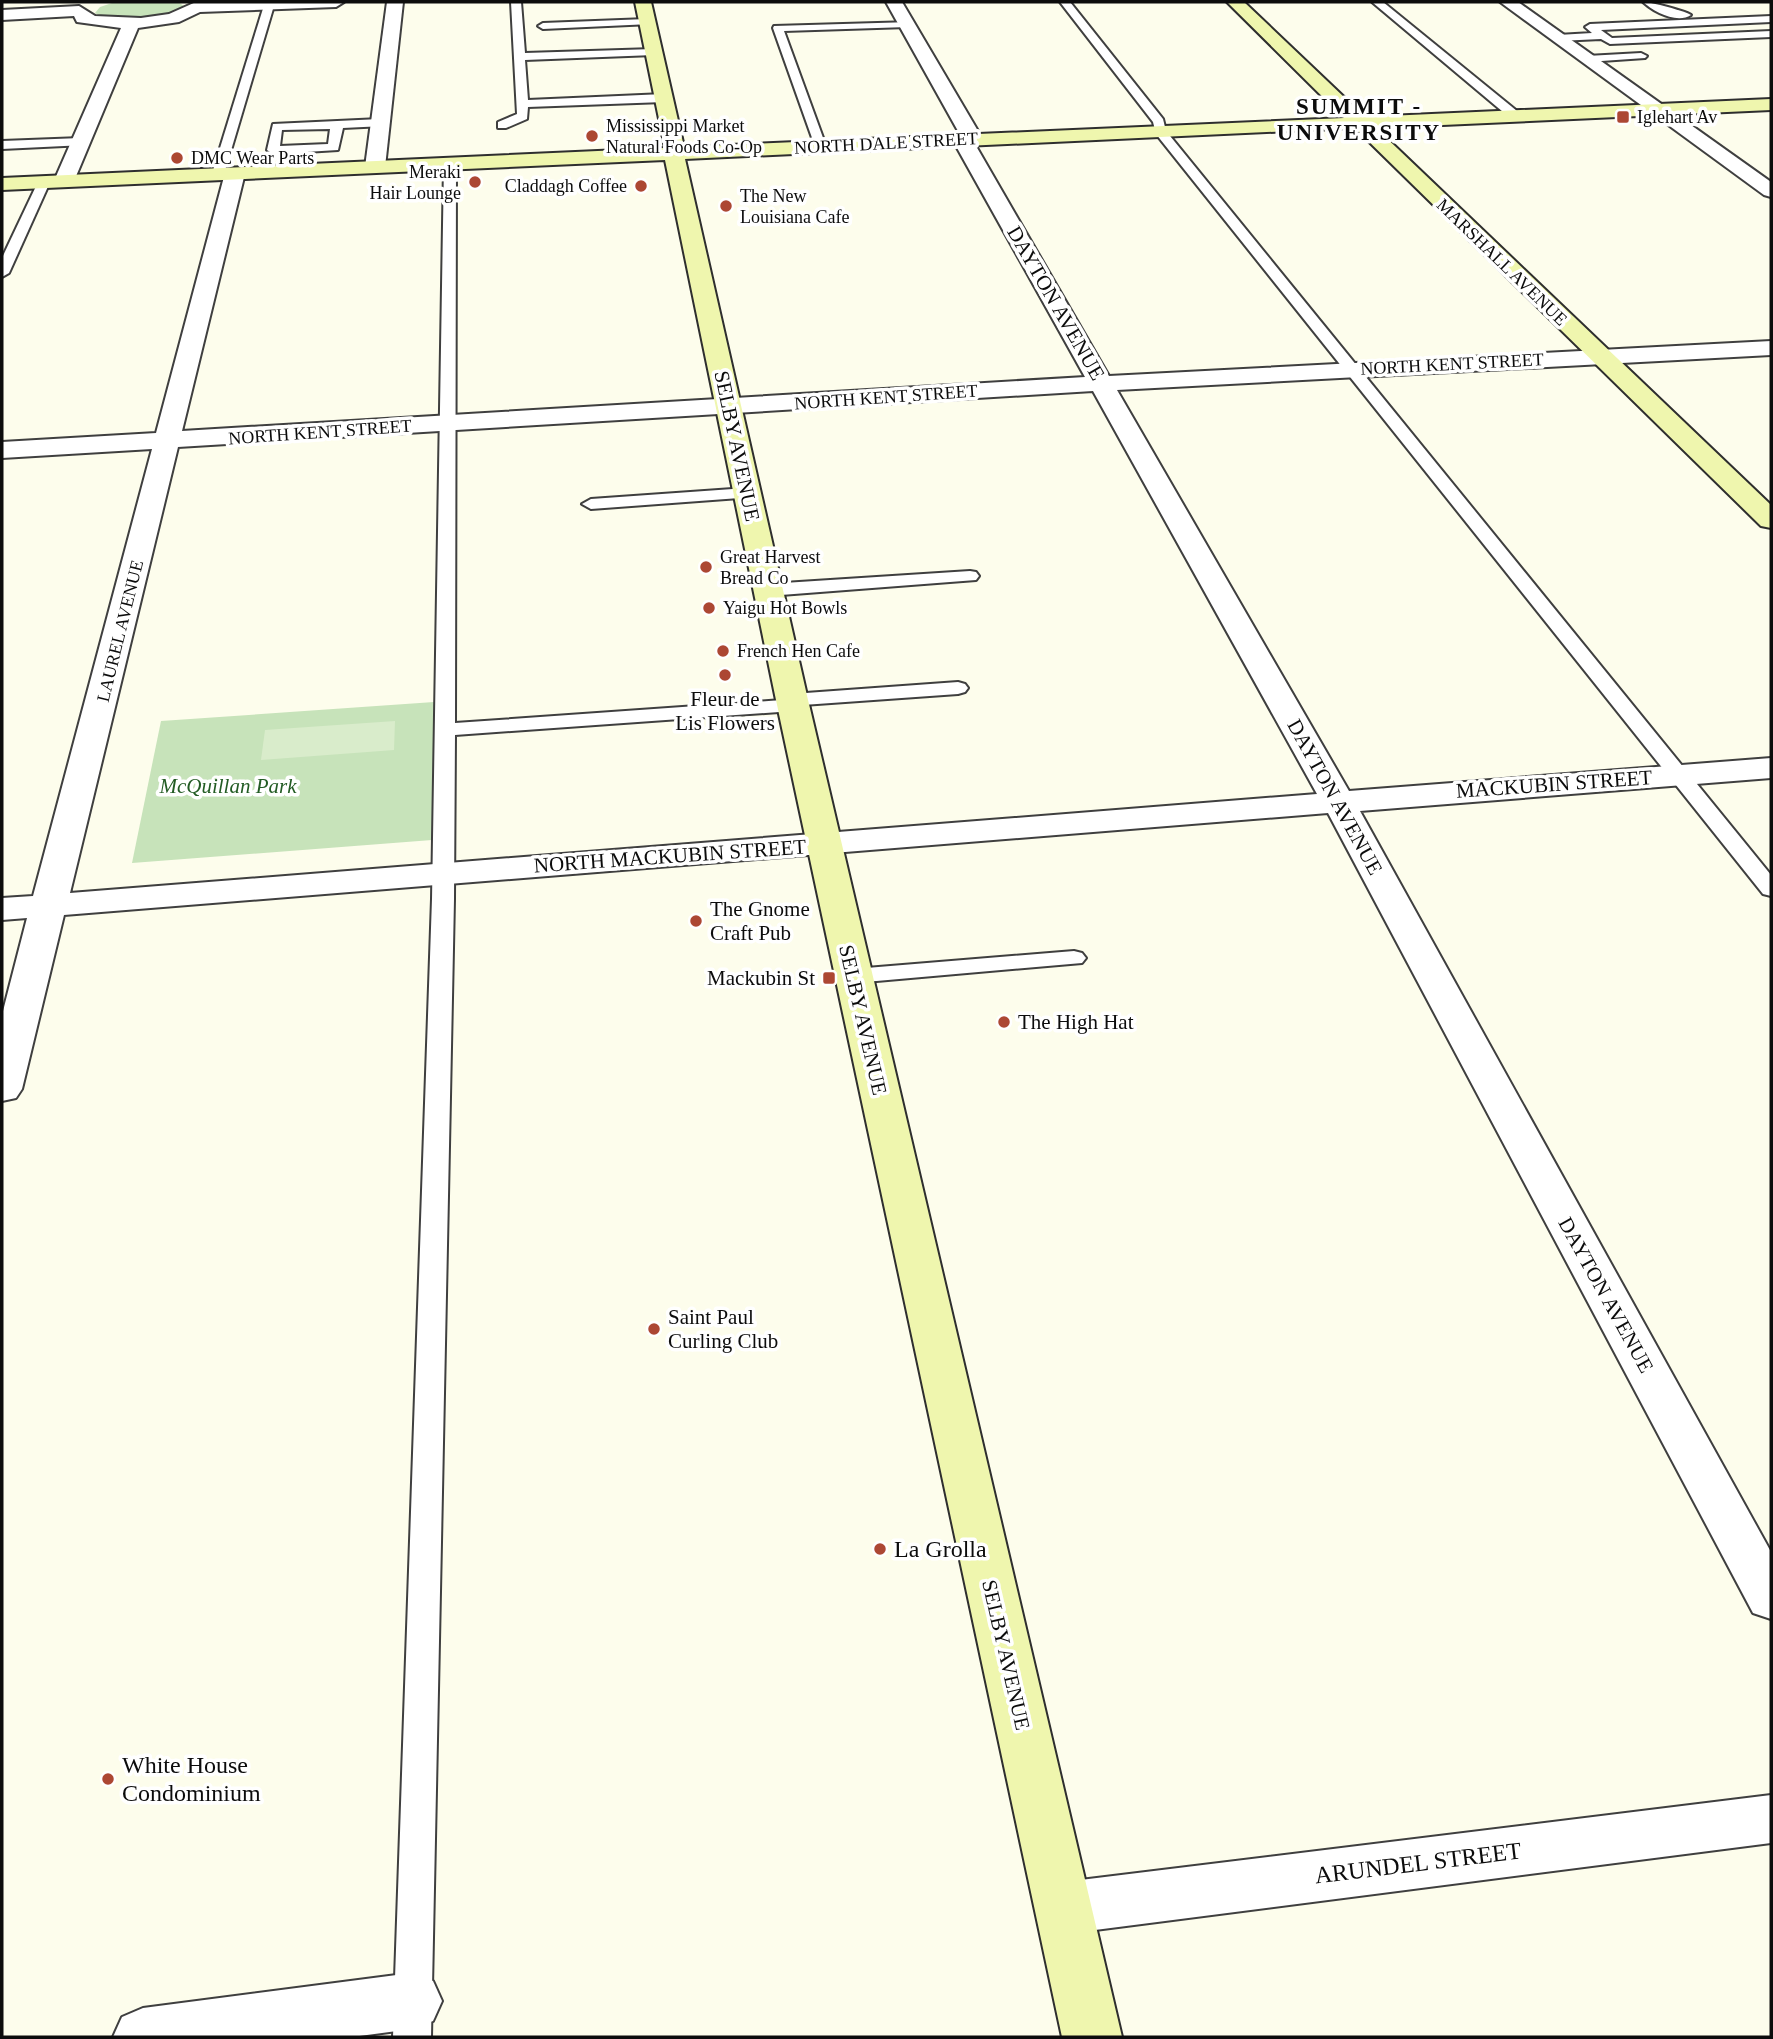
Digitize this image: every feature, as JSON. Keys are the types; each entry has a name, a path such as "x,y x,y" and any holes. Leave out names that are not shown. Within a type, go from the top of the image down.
{"street":[{"path":"2,15 79,11 95,2"},
{"path":"79,11 83,18 95,22 132,23 178,17 195,4 336,2"},
{"path":"375,167 395,2"},
{"name":"SELBY AVENUE","path":"643,2 792,702 1092,2037"},
{"name":"MARSHALL AVENUE","path":"1235,2 1771,520"},
{"path":"1508,2 1771,191"},
{"name":"DAYTON AVENUE","path":"901,13 968,131 966,146 1338,801 1771,1599"},
{"path":"54,182 81,142 132,23"},
{"name":"NORTH DALE STREET","path":"2,184 1771,104"},
{"name":"LAUREL AVENUE","path":"2,1089 168,441 227,174"},
{"name":"NORTH KENT STREET","path":"2,450 1354,369 1771,348"},
{"name":"MACKUBIN STREET","path":"1338,801 1771,768"},
{"name":"NORTH MACKUBIN STREET","path":"2,909 1338,801"},
{"name":"ARUNDEL STREET","path":"1064,1908 1771,1819"},
{"path":"143,2037 412,2019"}],"lane":[{"path":"502,125 523,116 516,2"},
{"path":"1065,2 1159,122 1160,131 1771,889"},
{"path":"1377,2 1513,114"},
{"path":"1648,2 1668,13 1681,15 1771,12"},
{"path":"227,174 269,3"},
{"path":"820,146 778,28 901,13"},
{"path":"1771,19 1590,27 1610,41 1771,34"},
{"path":"543,26 648,22"},
{"path":"1558,38 1603,36"},
{"path":"1686,38 1702,48"},
{"path":"519,57 654,51"},
{"path":"1587,59 1657,56"},
{"path":"523,104 664,98"},
{"path":"337,125 334,147 273,150 277,127 380,123"},
{"path":"2,145 81,142"},
{"path":"412,2019 443,874 450,164"},
{"path":"2,273 54,182"},
{"path":"592,504 747,493"},
{"path":"768,590 971,576"},
{"path":"444,730 958,688"},
{"path":"854,976 1074,958"}],"green space":[{"path":"115,2 178,2 184,6 178,11 155,18 114,19 95,13 100,7"},
{"name":"McQuillan Park","path":"434,702 432,840 132,863 161,721"},
{"path":"395,721 394,750 261,760 265,730"}],"place":[{"name":"Iglehart Av","path":"1623,117"},
{"name":"Mississippi Market Natural Foods Co-Op","path":"592,136"},
{"name":"DMC Wear Parts","path":"177,158"},
{"name":"Meraki Hair Lounge","path":"475,182"},
{"name":"Claddagh Coffee","path":"641,186"},
{"name":"The New Louisiana Cafe","path":"726,206"},
{"name":"Great Harvest Bread Co","path":"706,567"},
{"name":"Yaigu Hot Bowls","path":"709,608"},
{"name":"French Hen Cafe","path":"723,651"},
{"name":"Fleur de Lis Flowers","path":"725,675"},
{"name":"The Gnome Craft Pub","path":"696,921"},
{"name":"Mackubin St","path":"829,978"},
{"name":"The High Hat","path":"1004,1022"},
{"name":"Saint Paul Curling Club","path":"654,1329"},
{"name":"La Grolla","path":"880,1549"},
{"name":"White House Condominium","path":"108,1779"}],"district":[{"name":"SUMMIT - UNIVERSITY","path":"1359,119"}]}
